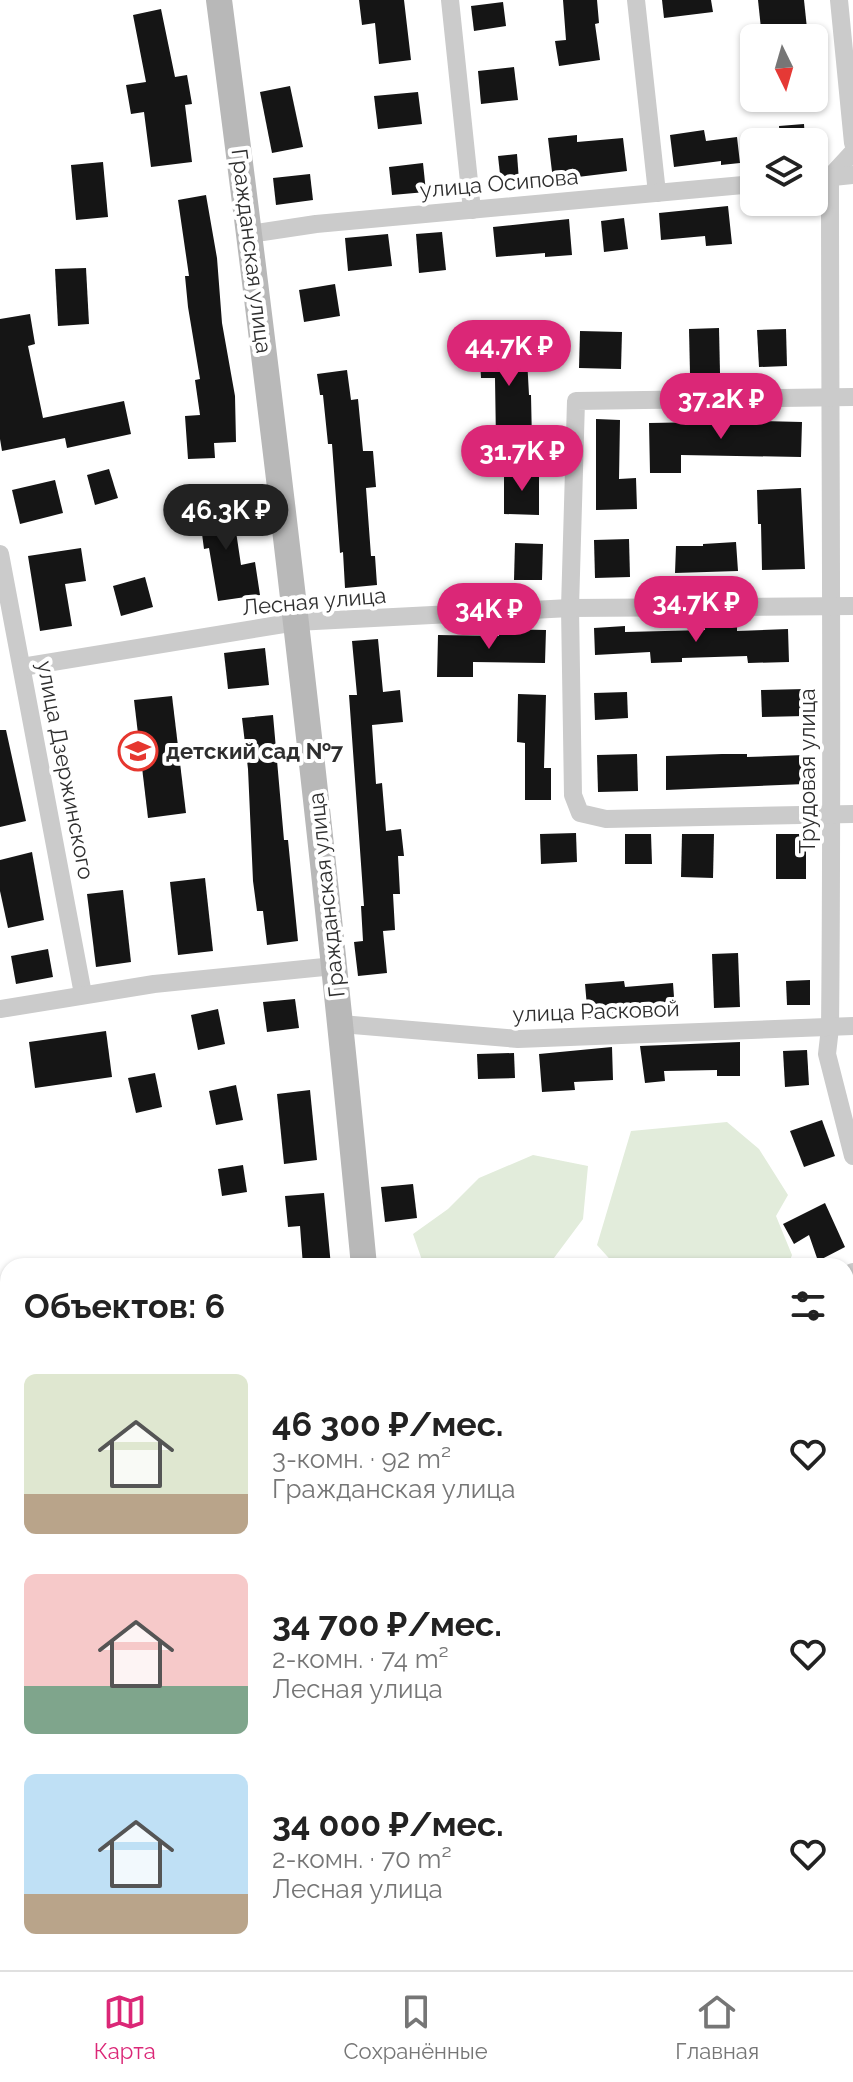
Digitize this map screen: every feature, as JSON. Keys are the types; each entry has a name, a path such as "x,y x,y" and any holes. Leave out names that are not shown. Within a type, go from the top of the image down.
{"street":[{"name":"Гражданская улица","path":"219,0 296,622 341,1024 363,1258"},
{"path":"450,0 472,210"},
{"path":"636,0 657,193"},
{"path":"839,0 853,143"},
{"path":"828,173 853,152"},
{"path":"828,177 853,175"},
{"name":"улица Осипова","path":"250,234 316,224 740,185"},
{"name":"Трудовая улица","path":"823,216 830,398 832,815 830,1028 827,1054 853,1156"},
{"path":"853,397 576,401 570,608 573,795 580,813 606,819 853,814"},
{"name":"улица Дзержинского","path":"0,554 83,994"},
{"name":"Лесная улица","path":"22,667 296,622 570,608 853,606"},
{"path":"0,1009 154,984 334,966"},
{"name":"улица Расковой","path":"341,1024 518,1039 853,1026"}],"green space":[{"path":"727,1122 759,1149 788,1195 776,1216 791,1258 609,1258 597,1245 631,1131"},
{"path":"533,1155 588,1166 583,1219 554,1258 421,1258 413,1234 448,1209 479,1178"}],"building":[{"path":"359,0 404,0 411,60 379,64 375,23 362,25"},
{"path":"563,0 597,0 599,23 595,24 600,60 559,66 555,41 566,40"},
{"path":"662,0 711,0 713,12 664,18"},
{"path":"758,0 804,0 807,24 761,24"},
{"path":"503,2 506,26 474,31 471,6"},
{"path":"161,9 175,77 187,75 192,104 185,105 192,162 151,167 144,112 131,114 126,85 146,82 133,15"},
{"path":"514,67 518,100 481,104 478,71"},
{"path":"290,86 303,147 272,153 260,92"},
{"path":"418,92 422,124 378,129 374,96"},
{"path":"804,124 804,128 779,128"},
{"path":"704,130 706,141 737,137 740,163 721,165 721,161 674,167 670,135"},
{"path":"577,135 577,142 623,138 627,171 553,180 548,138"},
{"path":"517,154 519,181 501,183 498,156"},
{"path":"103,162 108,217 76,220 71,165"},
{"path":"423,163 426,192 392,195 389,167"},
{"path":"310,174 313,200 276,205 273,178"},
{"path":"206,195 217,258 222,323 235,396 236,442 214,443 215,458 188,459 185,416 200,415 195,380 200,379 188,307 185,276 189,276 178,200"},
{"path":"728,206 732,244 706,246 705,236 661,240 659,213"},
{"path":"624,218 628,249 604,252 601,221"},
{"path":"569,219 572,255 545,257 545,253 496,257 493,227"},
{"path":"442,232 446,270 419,273 416,234"},
{"path":"388,234 392,266 348,271 345,238"},
{"path":"86,268 89,324 58,326 55,269"},
{"path":"335,284 340,316 304,322 299,290"},
{"path":"30,314 35,344 28,346 43,418 124,401 131,434 67,448 65,438 2,451 0,319"},
{"path":"719,328 720,373 690,374 689,329"},
{"path":"786,329 787,366 759,367 757,330"},
{"path":"580,331 622,332 621,369 579,368"},
{"path":"526,340 532,442 496,442 495,378 481,378 479,342"},
{"path":"347,370 351,400 358,399 363,451 373,451 376,487 366,488 371,556 375,556 377,585 345,588 332,444 328,444 323,395 320,395 317,374"},
{"path":"596,419 620,420 619,479 636,478 637,509 596,510"},
{"path":"802,422 801,457 681,455 681,473 650,473 649,423"},
{"path":"109,469 118,498 95,505 87,475"},
{"path":"504,471 539,471 539,515 504,514"},
{"path":"55,480 63,513 20,524 12,490"},
{"path":"801,488 805,569 762,570 757,490"},
{"path":"231,498 241,565 255,562 260,595 218,601 209,548 204,549 198,503"},
{"path":"629,539 630,577 595,578 594,540"},
{"path":"736,542 738,571 675,573 676,546"},
{"path":"515,543 543,544 542,580 514,580"},
{"path":"81,548 86,581 65,584 72,626 40,631 28,556"},
{"path":"145,577 153,607 121,616 113,586"},
{"path":"737,625 737,631 788,629 789,662 748,663 747,656 682,658 682,662 651,663 650,652 595,655 594,628 625,626 625,632 705,630 705,626"},
{"path":"499,629 546,630 545,663 473,662 473,677 437,677 438,635 499,636"},
{"path":"378,639 383,692 400,690 403,722 372,725 376,784 382,783 386,831 401,829 404,856 398,856 400,894 393,894 395,930 383,931 387,973 358,976 354,942 363,941 361,906 364,906 349,695 357,695 352,641"},
{"path":"265,648 269,685 228,689 224,653"},
{"path":"805,689 805,716 762,717 761,690"},
{"path":"627,692 628,718 595,720 594,693"},
{"path":"518,694 546,695 544,768 551,768 551,800 525,800 525,743 517,742"},
{"path":"172,696 186,813 148,818 134,700"},
{"path":"273,715 284,840 288,840 298,941 267,945 263,911 257,911 253,881 248,769 242,718"},
{"path":"0,730 6,730 26,821 0,827"},
{"path":"637,754 638,791 598,792 597,755"},
{"path":"747,754 747,757 804,755 805,784 666,790 666,756"},
{"path":"576,833 577,862 541,864 540,834"},
{"path":"625,834 651,834 652,864 625,864"},
{"path":"682,834 714,834 713,878 681,877"},
{"path":"776,834 806,834 806,879 776,879"},
{"path":"32,852 44,920 8,928 0,891 0,860"},
{"path":"205,878 213,951 178,955 170,882"},
{"path":"123,890 131,962 96,967 87,894"},
{"path":"48,949 53,977 16,984 11,956"},
{"path":"738,953 740,1007 714,1008 712,954"},
{"path":"810,980 810,1005 787,1005 786,981"},
{"path":"624,981 625,987 673,983 675,1011 588,1018 585,984"},
{"path":"295,999 299,1028 267,1032 263,1002"},
{"path":"218,1009 225,1044 198,1050 191,1015"},
{"path":"106,1031 112,1077 35,1088 29,1042"},
{"path":"740,1042 740,1076 717,1076 717,1070 664,1071 665,1081 645,1083 640,1046"},
{"path":"612,1047 613,1080 574,1082 575,1090 542,1092 539,1054"},
{"path":"807,1050 809,1085 785,1087 783,1051"},
{"path":"514,1053 515,1078 478,1079 477,1054"},
{"path":"155,1073 162,1107 136,1113 128,1078"},
{"path":"236,1085 243,1120 216,1125 209,1091"},
{"path":"310,1090 317,1160 284,1164 277,1094"},
{"path":"822,1120 835,1156 804,1167 790,1131"},
{"path":"243,1165 247,1192 222,1196 218,1169"},
{"path":"413,1184 417,1218 385,1222 381,1187"},
{"path":"324,1193 330,1258 302,1258 300,1226 288,1227 285,1196"},
{"path":"825,1203 845,1247 824,1258 817,1258 809,1235 794,1244 783,1224"}],"place":[{"name":"детский сад №7","path":"138,751"}]}
